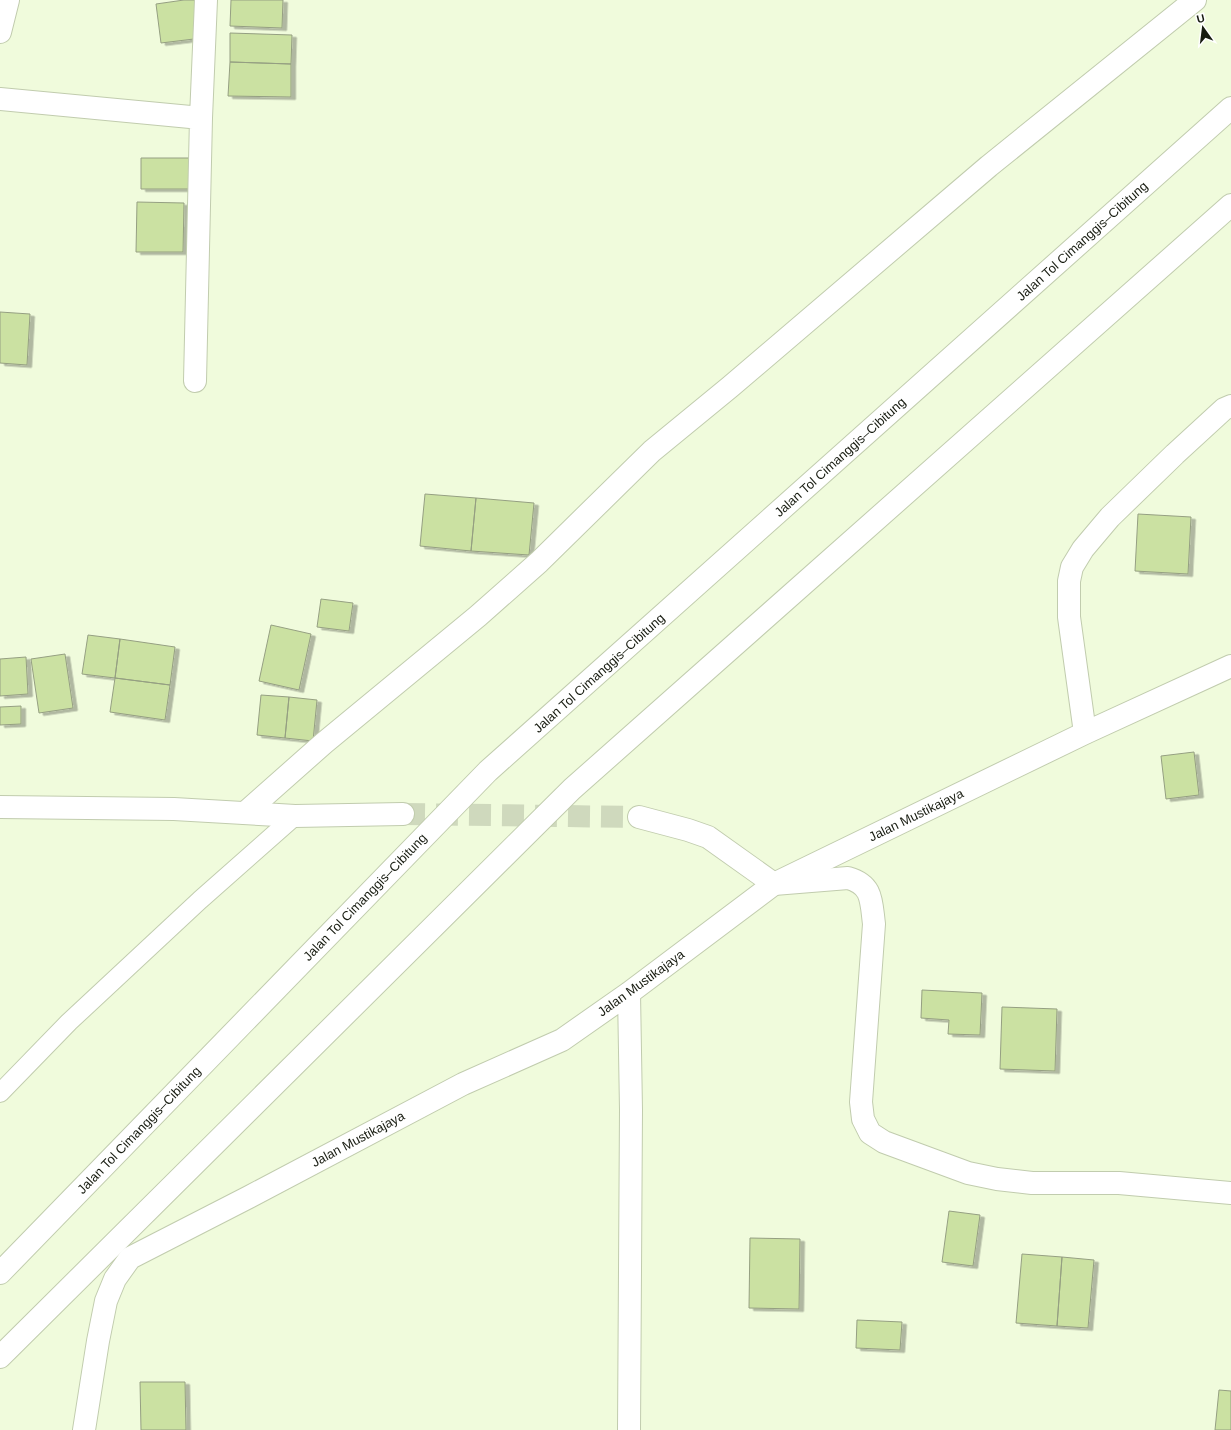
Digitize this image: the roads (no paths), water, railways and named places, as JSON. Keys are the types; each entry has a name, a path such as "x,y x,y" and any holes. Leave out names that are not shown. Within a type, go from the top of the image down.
{"main road":[{"path":"0,32 8,0"},
{"path":"195,381 201,118 206,0"},
{"path":"245,813 324,743 478,616 539,562 652,451 730,387 989,166 1195,0"},
{"path":"0,99 201,118"},
{"name":"Jalan Tol Cimanggis–Cibitung","path":"0,1273 488,771 1231,108"},
{"path":"0,1357 572,789 1231,205"},
{"path":"1085,733 1068,617 1069,581 1072,567 1083,549 1110,517 1202,429 1224,409 1231,406"},
{"name":"Jalan Mustikajaya","path":"84,1430 106,1301 115,1279 130,1258 249,1198 463,1084 562,1040 629,993 774,884 1085,733 1231,666"},
{"path":"0,807 174,809 295,816 403,814"},
{"path":"639,817 708,837 774,884 848,878 859,881 867,890 871,902 874,924 861,1102 863,1119 870,1133 884,1142 968,1173 997,1179 1032,1184 1119,1183 1231,1193"},
{"path":"629,993 631,1110 629,1430"}],"lane":[{"path":"0,1093 69,1022 154,942 295,816"}],"tunnel":[{"path":"403,814 639,817"}]}
